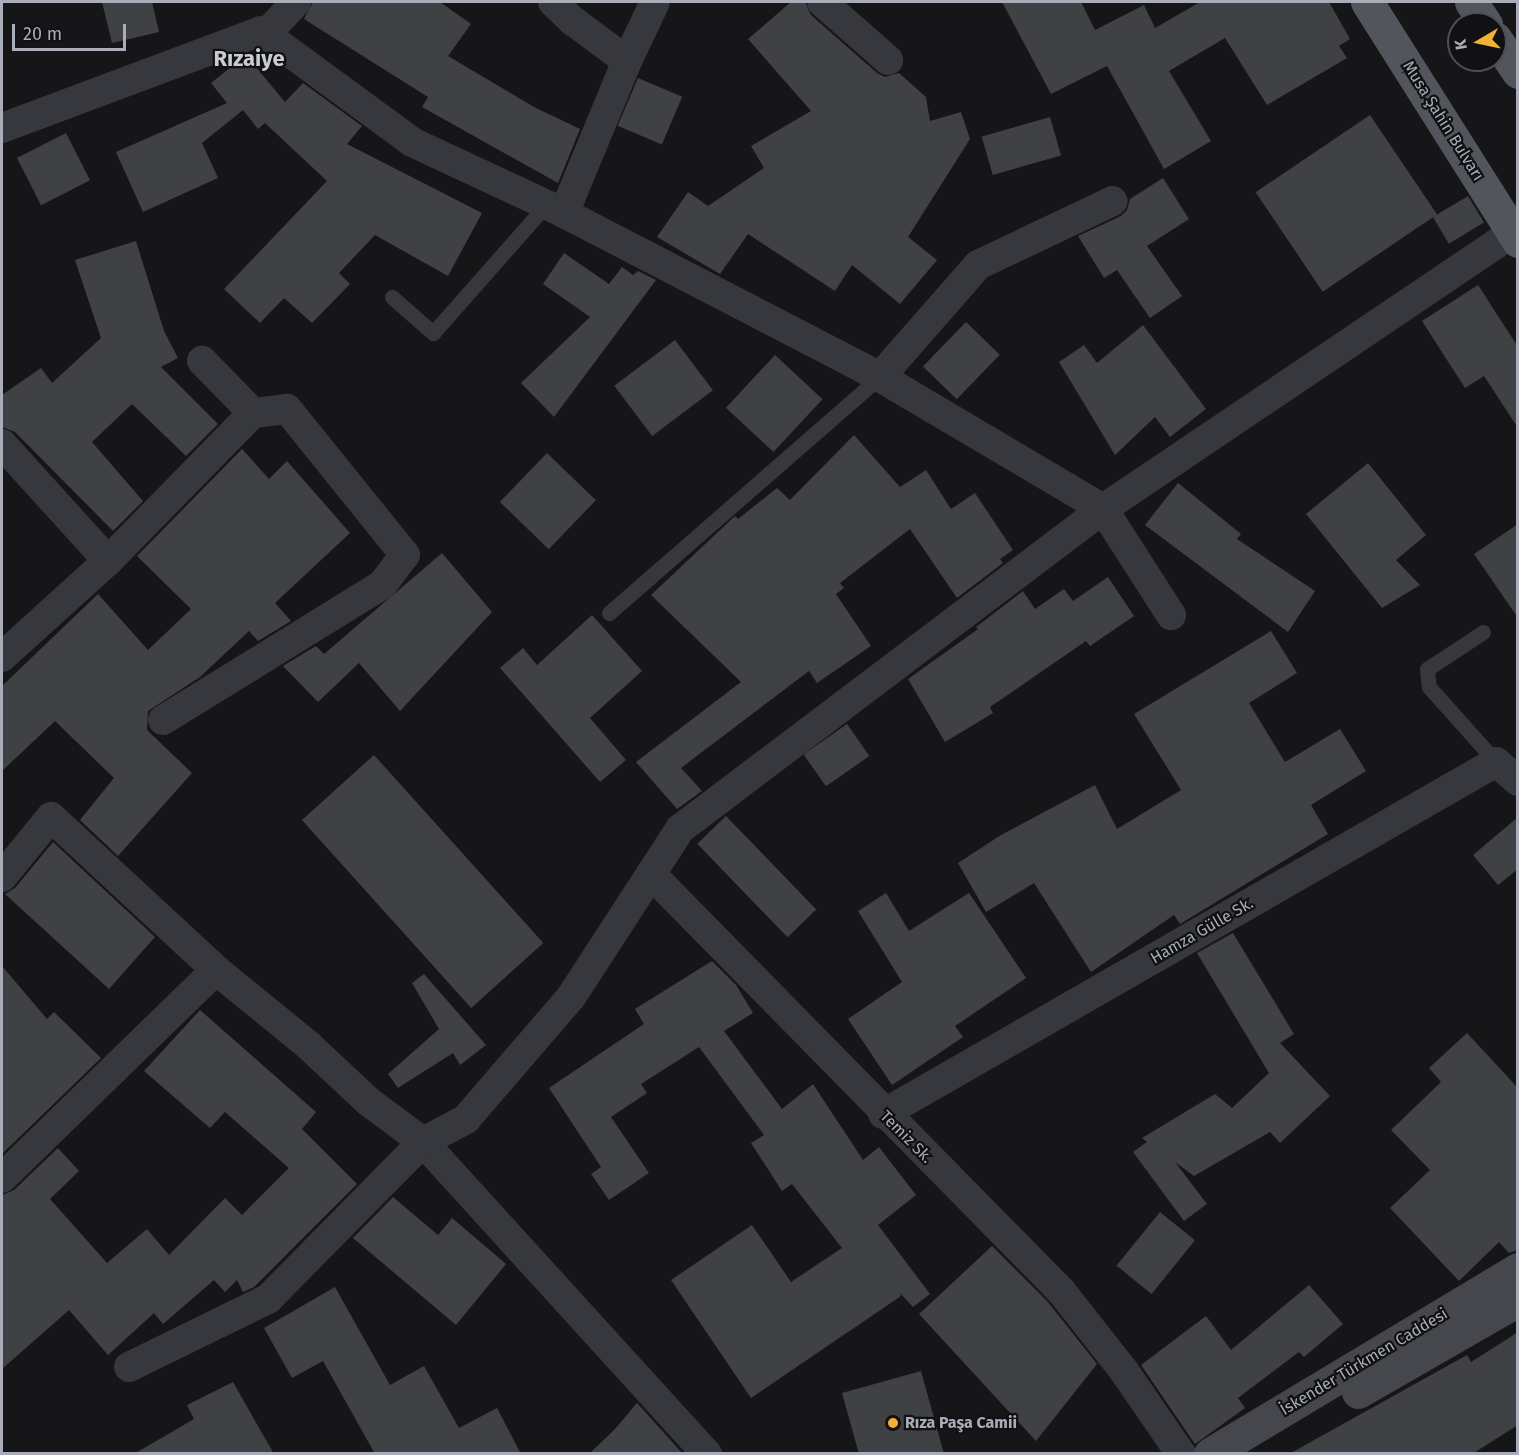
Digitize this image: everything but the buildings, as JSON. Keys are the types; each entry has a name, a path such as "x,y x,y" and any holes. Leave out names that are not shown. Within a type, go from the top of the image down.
{"main road":[{"name":"Musa Şahin Bulvarı","path":"1367,2 1515,237"},
{"path":"1507,56 1518,72"},
{"name":"İskender Türkmen Caddesi","path":"1210,1454 1518,1269"},
{"path":"1253,1454 1518,1300"}],"street":[{"path":"266,34 296,2"},
{"path":"553,2 573,21 627,61"},
{"path":"555,209 655,2"},
{"path":"822,2 888,60"},
{"path":"2,128 261,31 412,142 555,209 880,376 1103,509 1171,615"},
{"path":"880,376 978,265 1113,201"},
{"path":"129,1367 268,1299 423,1142 466,1119 571,998 680,829 1103,509 1515,237"},
{"path":"202,361 253,413"},
{"path":"2,657 108,561 253,413 287,409 405,555 382,585 163,720"},
{"path":"2,444 108,561"},
{"name":"Hamza Gülle Sk.","path":"883,1114 1507,772"},
{"path":"2,877 51,817 216,970 307,1044 369,1102 423,1142 707,1454"},
{"name":"Temiz Sk.","path":"651,874 883,1114 1061,1291 1124,1371 1181,1454"},
{"path":"2,1178 216,970"}],"lane":[{"path":"392,297 433,333 555,209"},
{"path":"609,613 880,376"},
{"path":"1483,632 1427,669 1430,687 1507,772"}],"place":[{"name":"Rıza Paşa Camii","path":"893,1423"}],"district":[{"name":"Rızaiye","path":"249,59"}]}
